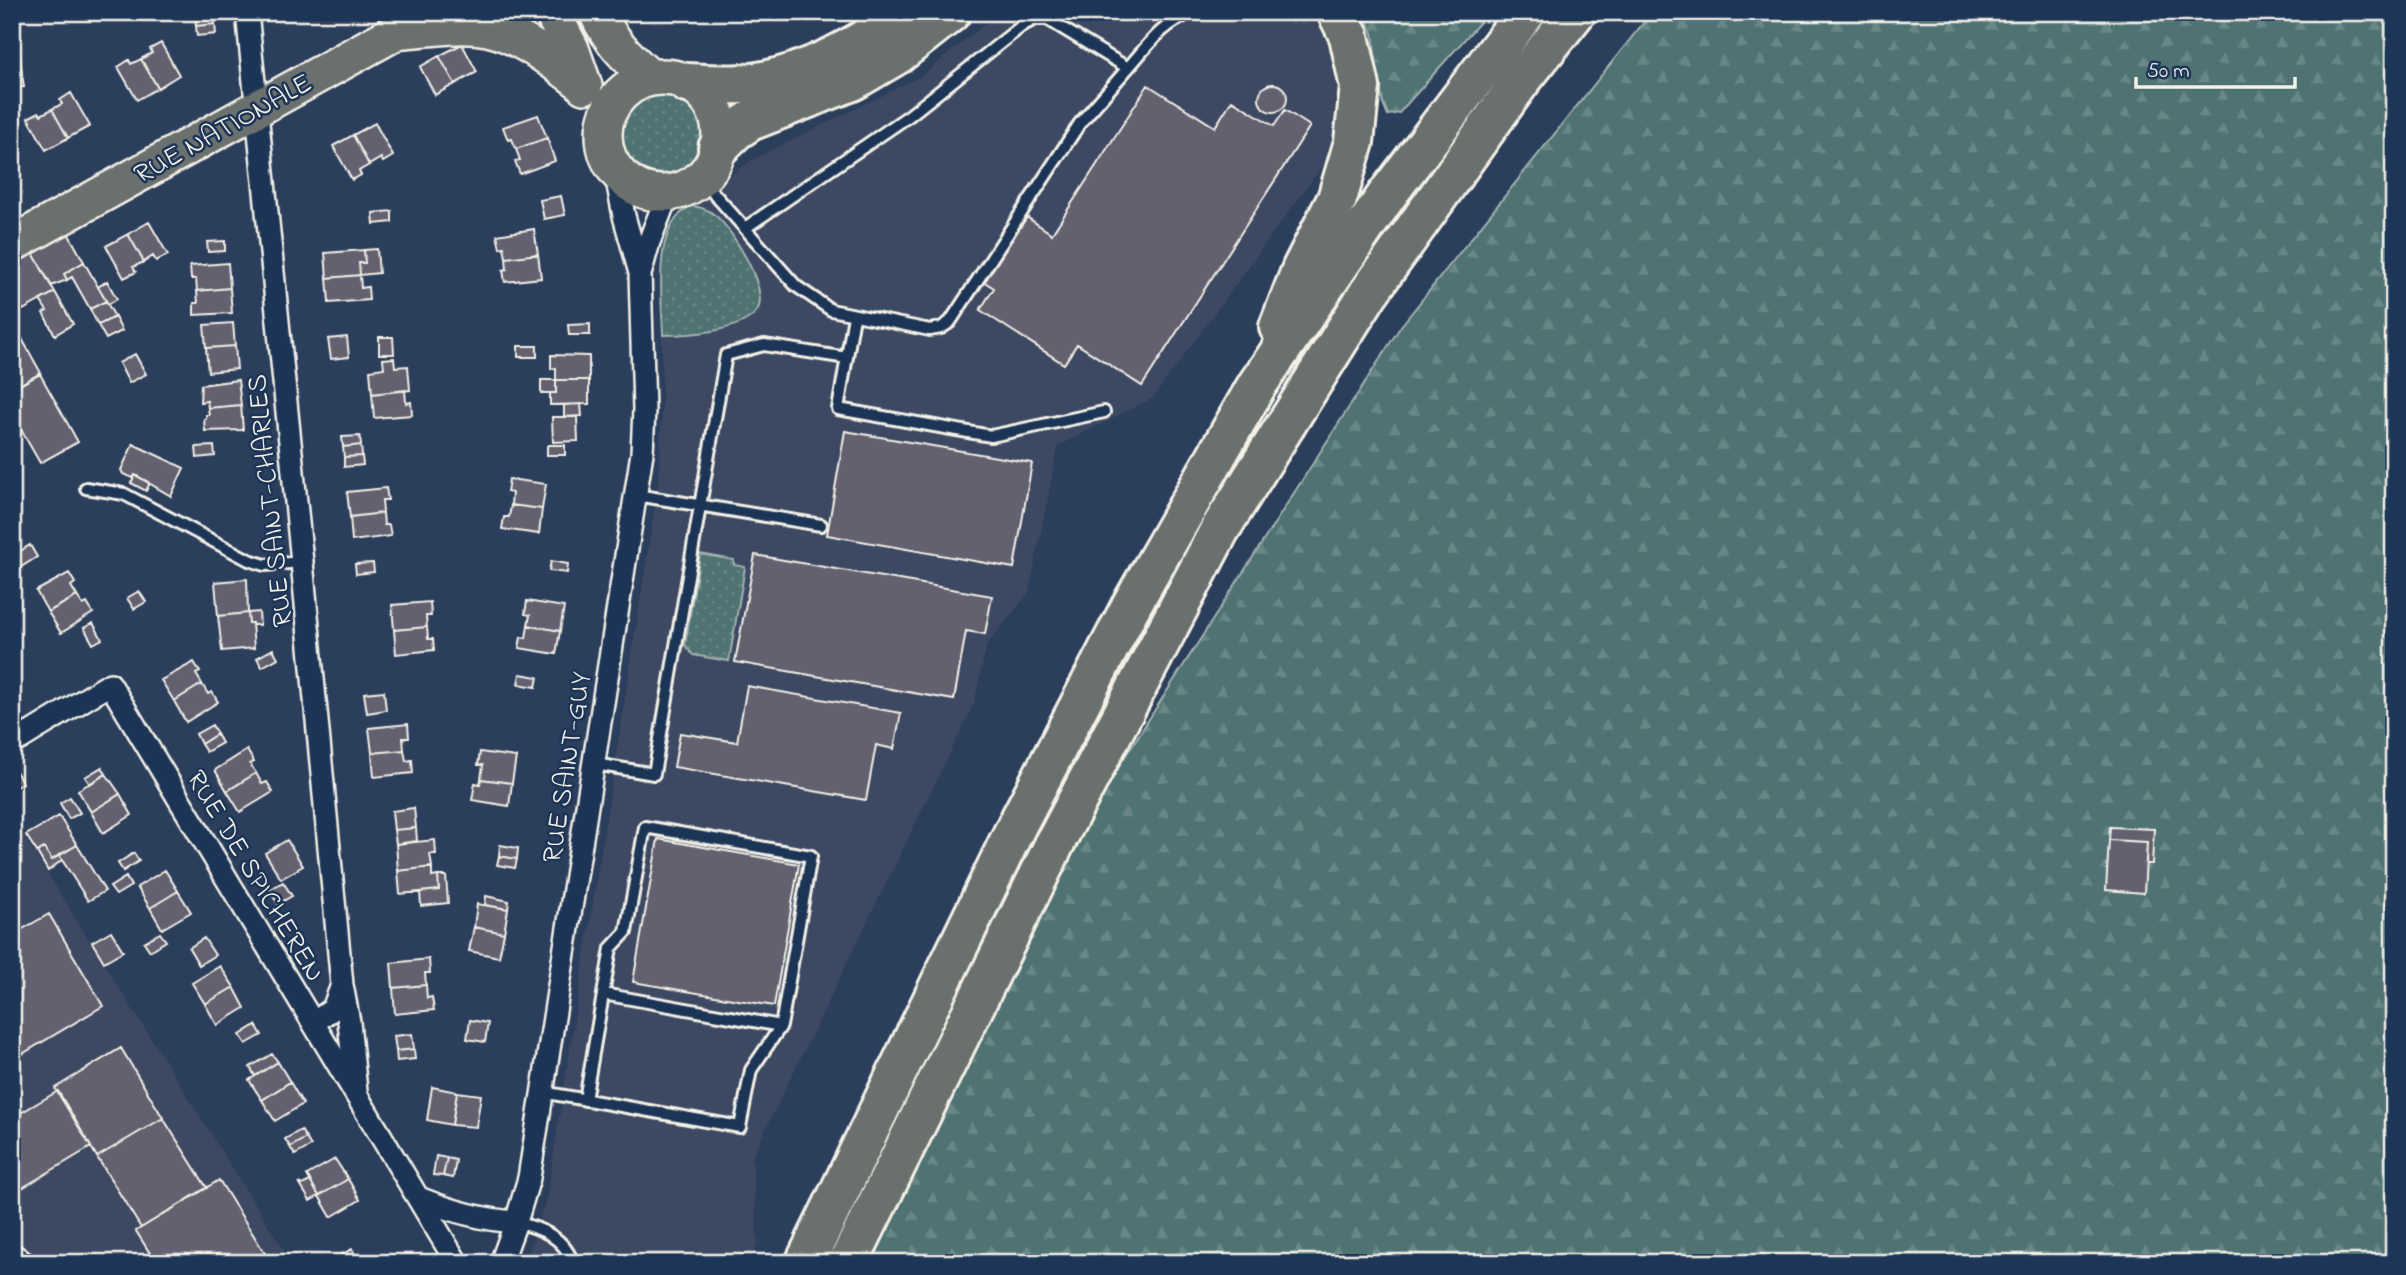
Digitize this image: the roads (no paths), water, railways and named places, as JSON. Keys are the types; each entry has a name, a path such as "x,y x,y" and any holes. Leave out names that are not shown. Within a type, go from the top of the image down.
{"highway":[{"path":"668,80 752,83 794,72 841,53 909,12"},
{"path":"710,163 735,131 750,121 852,81 898,54 951,12"},
{"path":"1256,385 1301,268 1337,199 1354,142 1360,87 1349,36 1338,12"},
{"path":"806,1263 1016,827 1132,604 1256,385 1387,195 1527,12"},
{"path":"848,1263 1055,843 1219,531 1368,294 1520,82 1576,12"},
{"path":"1520,82 1576,40 1602,12"}],"main road":[{"name":"RUE NATIONALE","path":"12,244 256,96 390,21 432,12"},
{"path":"552,12 571,49 582,83 605,123"},
{"path":"560,12 601,22 626,57 668,80 700,91 710,103 720,132 710,163 685,188 668,193 653,193 638,189 615,170 607,156 603,139 605,123 611,107 621,94 634,84 668,80"},
{"path":"390,21 469,26 503,33 551,60 582,83"},
{"name":"RUE NATIONALE","path":"12,219 256,96"}],"street":[{"name":"RUE SAINT-CHARLES","path":"247,12 342,985 357,1097"},
{"name":"RUE SAINT-GUY","path":"501,1263 529,1178 642,453 644,410 640,274 615,170"},
{"name":"RUE SAINT-GUY","path":"640,274 668,193"},
{"name":"RUE DE SPICHEREN","path":"12,726 20,739 110,684 457,1263"},
{"path":"313,1023 333,1009 342,985"},
{"path":"419,1198 448,1210 487,1220 516,1222"},
{"path":"12,1254 24,1263"}],"lane":[{"path":"710,163 745,228 796,286 831,310 930,330 941,328 950,322 1080,123 1154,37 1176,18 1193,12"},
{"path":"745,228 910,115 1023,25 1035,19 1047,19 1128,68"},
{"path":"855,316 838,409 991,436 1104,412"},
{"path":"595,764 654,774 726,355 764,345 847,358"},
{"path":"86,488 124,494 249,560 265,565 302,562"},
{"path":"636,495 821,526"},
{"path":"542,1092 585,1100 740,1127 751,1070 781,1026 811,856 645,827 626,932 611,948 585,1100"},
{"path":"603,995 781,1026"},
{"path":"516,1222 539,1228 561,1242 573,1263"}]}
